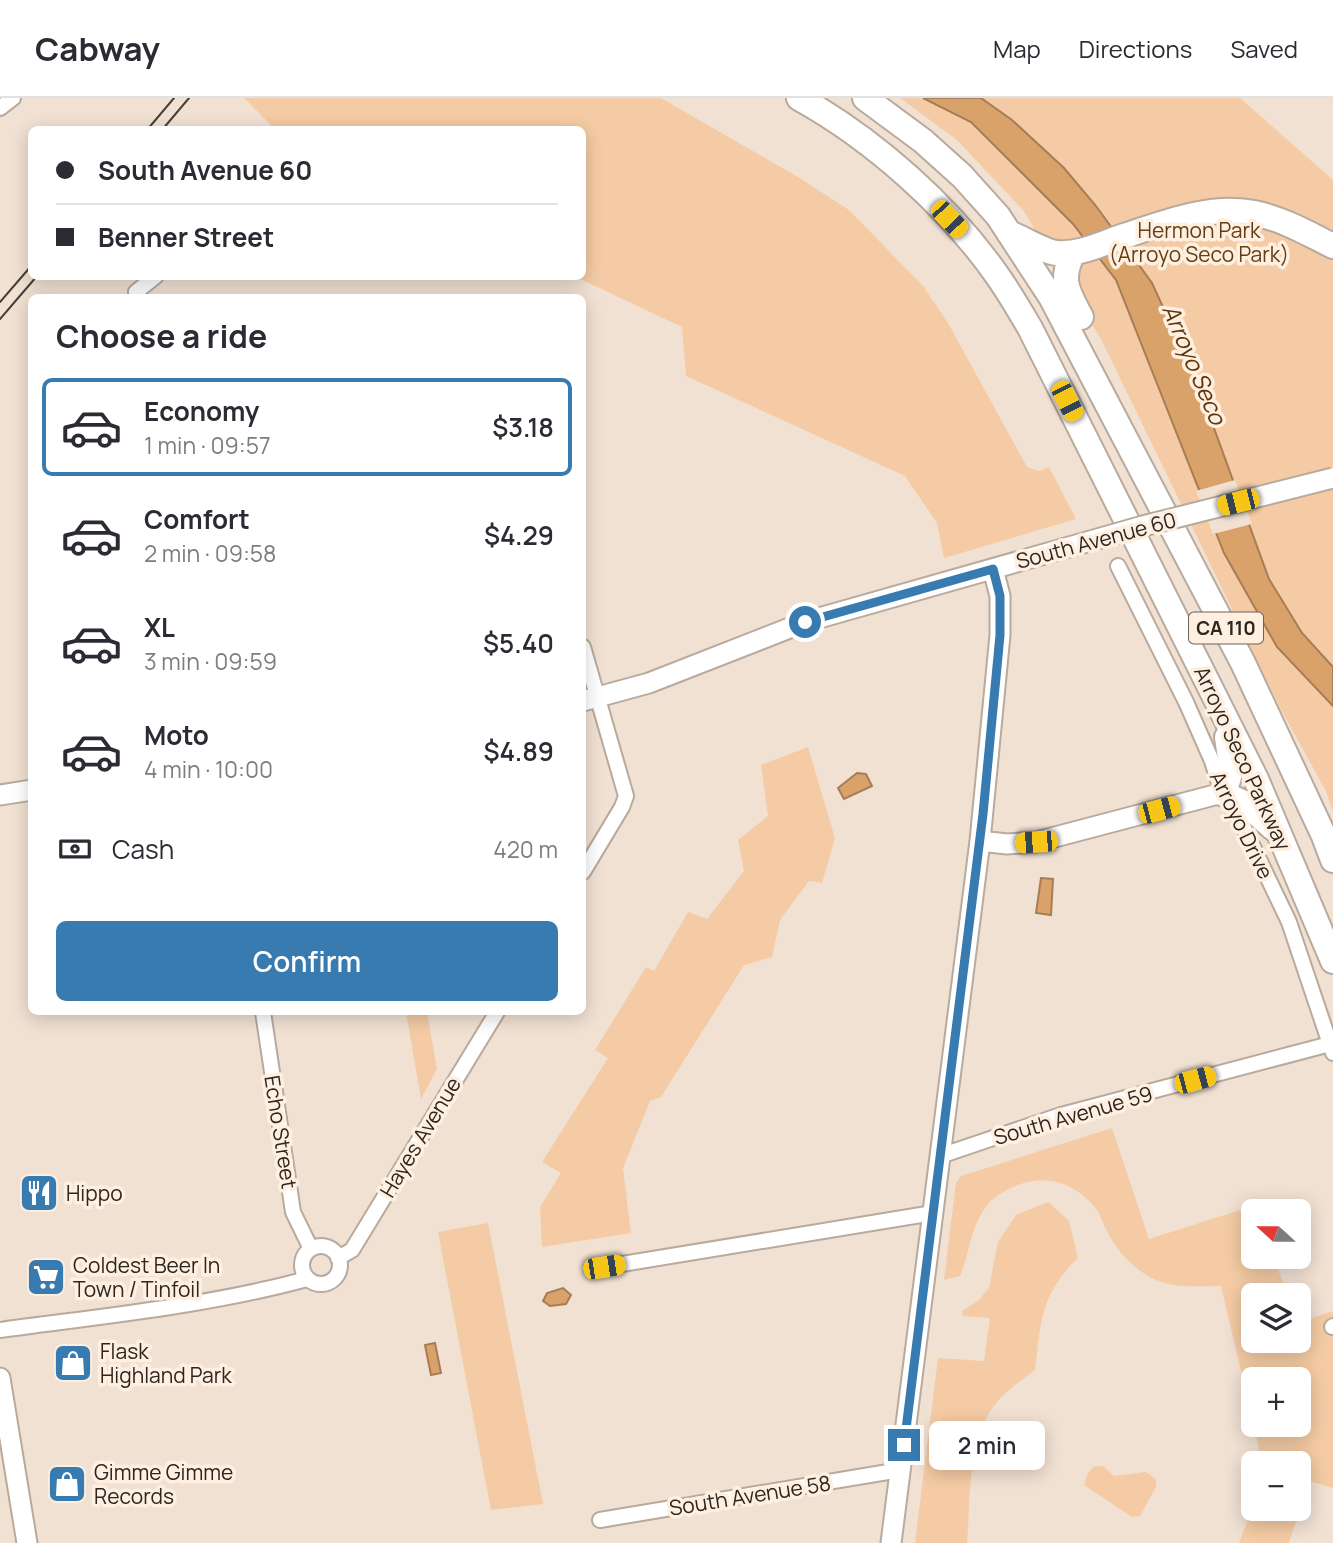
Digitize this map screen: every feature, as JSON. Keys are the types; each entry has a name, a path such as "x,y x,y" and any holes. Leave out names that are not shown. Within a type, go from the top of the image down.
{"highway":[{"name":"Arroyo Seco Parkway","path":"799,98 820,109 892,163 966,237 998,276 1030,328 1222,709 1333,961"},
{"name":"Arroyo Seco Parkway","path":"865,98 923,141 962,176 998,216 1051,297 1243,663 1333,860"},
{"path":"1008,232 1045,251 1073,253 1175,220 1214,212 1252,213 1292,225 1333,246"},
{"path":"1073,253 1066,272 1065,286 1082,320 1081,352"},
{"path":"1222,709 1232,770 1230,780 1222,793 1245,804 1279,834"}],"street":[{"path":"0,108 13,98"},
{"path":"137,294 152,280"},
{"name":"South Avenue 60","path":"591,700 649,683 805,622 1143,526 1333,478"},
{"name":"Arroyo Drive","path":"1118,566 1186,702 1212,761 1222,793 1242,826 1289,922 1331,1049"},
{"path":"891,1543 980,841 1000,635 1000,596 993,569"},
{"path":"586,667 591,700 626,796 586,867"},
{"path":"0,795 28,791"},
{"path":"980,841 1007,844 1036,842 1222,793"},
{"name":"Echo Street","path":"263,1015 293,1212 311,1249"},
{"name":"Hayes Avenue","path":"338,1258 352,1250 495,1015"},
{"name":"South Avenue 59","path":"940,1156 1060,1115 1331,1049"},
{"path":"604,1267 933,1213"},
{"path":"0,1330 150,1310 262,1291 307,1279 318,1285 331,1282 339,1271 338,1258 330,1248 311,1249 302,1263 307,1279"},
{"path":"0,1378 27,1543"},
{"name":"South Avenue 58","path":"600,1520 900,1470"}],"green space":[{"path":"244,98 661,98 798,177 849,210 923,286 948,323 1027,467 1039,471 1049,467 1076,519 944,558 937,523 905,476 686,376 682,327 582,280 586,280 586,126 272,126"},
{"name":"Hermon Park (Arroyo Seco Park)","path":"900,98 1240,98 1333,180 1333,812 1326,791 1280,708 1101,339 1023,210 957,140"},
{"path":"808,747 835,838 822,883 809,881 780,920 772,957 744,965 661,1097 650,1101 623,1168 631,1233 542,1247 540,1207 561,1173 542,1162 608,1058 595,1050 646,967 654,971 688,912 707,919 744,871 738,840 768,816 761,765"},
{"path":"407,1015 428,1015 437,1069 421,1099"},
{"path":"1112,1128 1149,1239 1241,1210 1241,1269 1278,1269 1283,1283 1241,1283 1241,1353 1311,1353 1311,1319 1332,1311 1333,1488 1311,1482 1311,1451 1259,1451 1257,1437 1311,1437 1311,1367 1241,1367 1241,1371 1221,1286 1174,1285 1148,1276 1118,1249 1097,1210 1074,1189 1042,1180 1030,1181 1000,1194 983,1211 975,1227 960,1276 944,1280 956,1183 961,1176"},
{"path":"1048,1202 1069,1221 1078,1258 1056,1284 1044,1310 1035,1370 997,1402 980,1434 972,1470 967,1543 915,1543 938,1358 984,1361 990,1318 962,1316 963,1310 978,1301 989,1288 998,1242 1016,1215"},
{"path":"488,1223 543,1504 491,1510 438,1232"},
{"path":"1103,1466 1114,1476 1146,1472 1156,1479 1156,1487 1140,1516 1132,1517 1084,1485 1093,1467"},
{"path":"1248,1521 1296,1521 1289,1543 1239,1543"}],"shaded area":[{"name":"Arroyo Seco","path":"923,98 981,98 1012,120 1064,168 1096,206 1152,283 1196,379 1269,579 1302,633 1333,667 1333,706 1277,647 1224,553 1116,280 1073,224 971,122"},
{"path":"857,773 866,774 872,786 844,799 838,788"},
{"path":"1041,878 1053,879 1051,915 1036,913"},
{"path":"563,1288 571,1295 566,1304 550,1306 543,1301 547,1293"},
{"path":"435,1343 441,1373 431,1375 425,1345"}],"pier":[{"path":"1235,480 1252,524 1213,534 1196,491"}],"tram line":[{"path":"150,126 174,98"},
{"path":"165,126 189,98"},
{"path":"0,302 28,270"},
{"path":"0,319 34,280"}],"place":[{"name":"Hippo","path":"39,1193"},
{"name":"Coldest Beer In Town / Tinfoil","path":"46,1277"},
{"name":"Flask Highland Park","path":"73,1363"},
{"name":"Gimme Gimme Records","path":"67,1484"}],"route":[{"path":"805,622 993,569 1000,596 1000,635 980,841 904,1445"}]}
